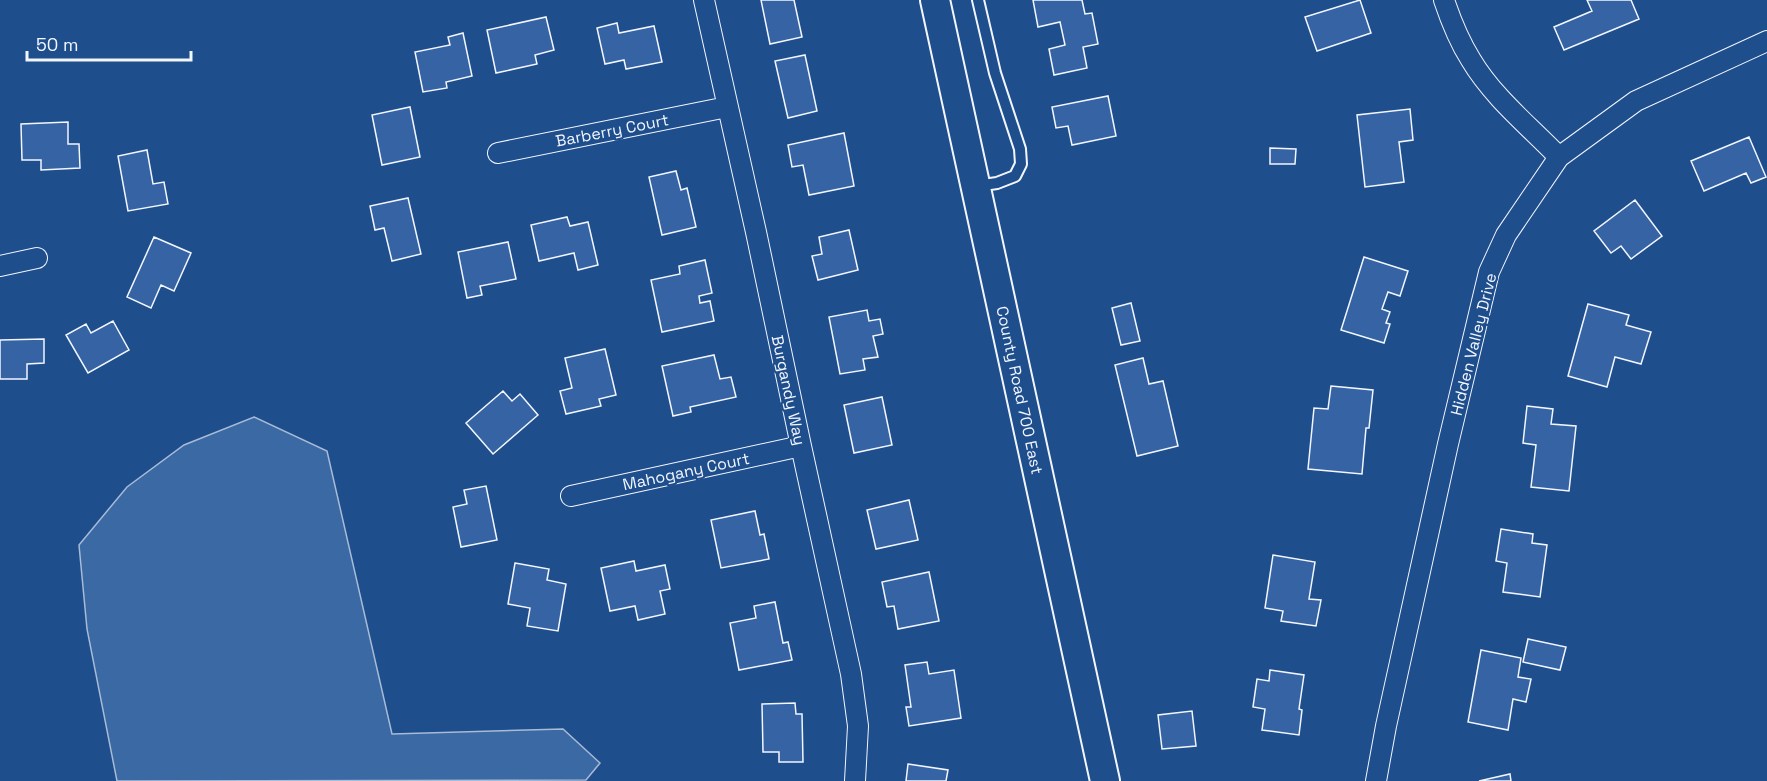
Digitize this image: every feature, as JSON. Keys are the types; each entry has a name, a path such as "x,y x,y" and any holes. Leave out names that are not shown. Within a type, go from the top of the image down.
{"main road":[{"name":"County Road 700 East","path":"935,0 1105,781"}],"street":[{"name":"Burgandy Way","path":"704,0 851,674 858,726 855,781"},
{"path":"1444,0 1457,34 1471,61 1492,90 1559,157"},
{"name":"Hidden Valley Drive","path":"1376,781 1445,455 1489,272 1506,235 1559,157 1636,101 1767,40"},
{"name":"Barberry Court","path":"498,153 727,107"},
{"path":"0,266 37,258"},
{"name":"Mahogany Court","path":"572,496 801,446"}],"lane":[{"path":"976,186 997,183 1015,176 1021,164 1020,149 995,73 978,0"}],"water":[{"path":"254,417 327,451 392,734 563,729 600,763 586,780 117,781 87,629 79,545 127,487 184,445"}],"building":[{"path":"761,0 794,0 802,37 770,44"},
{"path":"1033,0 1082,0 1085,14 1092,13 1098,44 1083,47 1087,68 1054,75 1049,49 1065,45 1060,22 1038,27"},
{"path":"1360,0 1371,33 1317,51 1305,17"},
{"path":"1587,0 1631,0 1639,19 1564,50 1554,27 1592,11"},
{"path":"546,17 554,50 535,55 537,64 496,73 487,30"},
{"path":"617,23 619,33 654,26 662,62 626,69 624,60 605,64 597,28"},
{"path":"463,33 472,76 446,82 447,88 423,92 415,52 450,45 448,37"},
{"path":"805,55 817,111 788,118 775,61"},
{"path":"1108,96 1116,136 1072,145 1068,126 1056,128 1052,107"},
{"path":"410,107 420,157 382,165 372,115"},
{"path":"1410,109 1413,140 1399,142 1404,182 1365,187 1357,115"},
{"path":"68,122 68,144 79,144 80,168 41,170 41,160 22,160 21,124"},
{"path":"844,133 854,186 809,195 803,165 792,167 788,145"},
{"path":"1749,137 1766,177 1751,183 1746,173 1704,191 1691,161"},
{"path":"1270,148 1296,149 1295,164 1270,164"},
{"path":"147,150 153,184 164,182 168,204 128,211 118,156"},
{"path":"676,171 681,190 687,188 696,227 662,235 649,177"},
{"path":"408,198 421,254 392,261 384,228 375,230 370,206"},
{"path":"1635,200 1662,236 1631,259 1621,246 1611,253 1594,231"},
{"path":"567,217 570,226 588,222 598,265 578,270 574,253 539,261 531,225"},
{"path":"849,230 858,270 818,280 812,256 822,254 819,237"},
{"path":"154,237 191,253 174,291 161,285 151,308 127,297"},
{"path":"508,242 516,279 480,286 482,295 467,298 458,252"},
{"path":"1364,257 1408,271 1400,296 1388,292 1382,309 1390,312 1386,323 1390,324 1384,343 1341,330"},
{"path":"705,260 712,293 699,296 700,303 710,301 714,321 662,332 651,280 680,274 679,266"},
{"path":"1131,303 1140,341 1121,345 1112,308"},
{"path":"1588,304 1629,315 1626,325 1651,332 1641,364 1615,357 1607,387 1568,376"},
{"path":"867,310 869,321 880,319 883,334 873,336 878,357 863,359 865,370 840,374 829,317"},
{"path":"113,321 129,350 88,373 66,335 86,324 91,333"},
{"path":"44,339 44,363 27,364 27,379 0,379 0,340"},
{"path":"605,349 616,395 599,399 601,406 566,414 560,391 572,388 565,358"},
{"path":"714,355 720,379 731,377 736,397 690,407 691,412 673,416 662,366"},
{"path":"1143,358 1149,384 1163,381 1178,446 1137,456 1115,365"},
{"path":"1331,386 1373,390 1369,428 1366,428 1362,474 1308,469 1314,408 1328,409"},
{"path":"503,391 512,401 520,394 538,415 493,454 466,423"},
{"path":"882,397 892,445 854,453 844,405"},
{"path":"1527,406 1553,409 1551,424 1576,426 1569,491 1531,487 1536,445 1523,443"},
{"path":"486,486 497,540 461,547 453,507 467,504 464,490"},
{"path":"909,500 918,540 876,549 867,510"},
{"path":"755,511 760,535 764,534 769,559 721,568 711,520"},
{"path":"1501,529 1533,534 1532,543 1547,545 1540,597 1503,592 1507,563 1496,561"},
{"path":"1273,555 1315,562 1309,599 1321,600 1316,626 1281,621 1283,611 1265,608"},
{"path":"634,561 636,571 665,565 670,589 660,591 665,614 638,620 635,606 610,611 601,568"},
{"path":"515,563 549,569 547,580 566,584 558,631 527,626 530,608 508,604"},
{"path":"929,572 939,621 898,629 894,606 887,607 882,582"},
{"path":"775,602 783,643 788,642 792,660 739,670 730,623 756,618 754,606"},
{"path":"1528,639 1566,647 1560,670 1523,662"},
{"path":"1481,650 1521,658 1518,677 1531,679 1526,702 1513,699 1508,730 1468,722"},
{"path":"927,662 929,674 954,670 961,718 909,726 906,707 911,707 905,665"},
{"path":"1270,670 1304,675 1299,709 1302,710 1299,735 1262,730 1265,709 1253,707 1257,679 1269,681"},
{"path":"795,703 796,714 802,714 803,762 779,762 779,752 763,752 762,704"},
{"path":"1192,711 1196,746 1162,749 1158,715"},
{"path":"908,764 948,770 946,781 906,781"},
{"path":"1510,774 1511,781 1479,781"}]}
